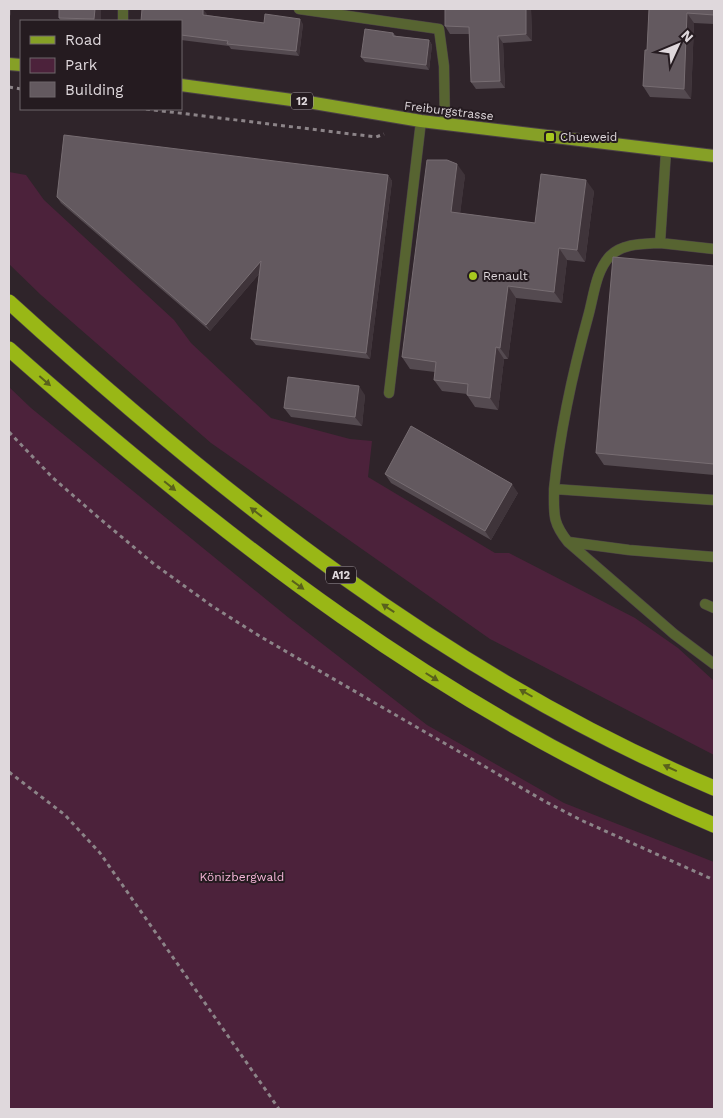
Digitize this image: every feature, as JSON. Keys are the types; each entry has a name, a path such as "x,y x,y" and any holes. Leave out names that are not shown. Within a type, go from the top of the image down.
{"highway":[{"name":"A12","path":"9,302 120,400 219,483 325,564 382,604 540,702 644,756 714,788"},
{"name":"A12","path":"9,349 98,426 206,515 361,631 466,698 522,731 637,790 714,825"}],"main road":[{"name":"Freiburgstrasse","path":"182,86 314,103 421,122 714,156"}],"lane":[{"path":"299,9 439,29 444,66 445,124"},
{"path":"389,393 421,122"},
{"path":"660,243 666,151"},
{"path":"714,249 660,243 631,245 610,256 600,270 580,345 560,440 554,489 554,518 559,531 568,542 674,634 714,664"},
{"path":"554,489 714,500"},
{"path":"568,542 629,550 714,557"}],"path":[{"path":"154,110 376,137"},
{"path":"9,432 53,478 98,518 154,564 236,622 546,802 583,821 714,880"},
{"path":"9,772 65,815 100,853 278,1109"}],"green space":[{"path":"9,172 26,175 44,200 174,320 191,343 271,418 350,439 372,441 368,477 495,553 509,553 635,618 678,648 714,681 714,755 490,639 211,443 41,295 9,264"},
{"name":"Könizbergwald","path":"9,387 31,408 289,618 427,725 564,803 714,862 714,1109 9,1109"}],"building":[{"path":"59,9 95,9 94,19 59,18"},
{"path":"142,9 203,9 203,15 264,23 265,14 300,19 296,51 227,44 228,41 182,35 182,20 141,20"},
{"path":"445,9 526,9 526,34 498,36 500,81 471,82 469,27 445,26"},
{"path":"649,9 714,9 714,15 687,13 684,89 643,86"},
{"path":"365,29 393,33 393,36 429,40 426,65 361,57"},
{"path":"64,135 388,175 366,353 251,339 261,261 206,325 57,197"},
{"path":"427,160 447,160 457,164 451,212 535,223 541,174 586,180 577,250 559,248 554,292 508,286 500,348 496,347 490,398 467,395 468,384 434,380 436,362 402,357"},
{"path":"613,257 714,266 714,464 596,453"},
{"path":"288,377 359,386 355,417 284,408"},
{"path":"411,426 512,484 485,531 385,474"}],"place":[{"name":"Chueweid","path":"550,137"},
{"name":"Renault","path":"473,276"}]}
